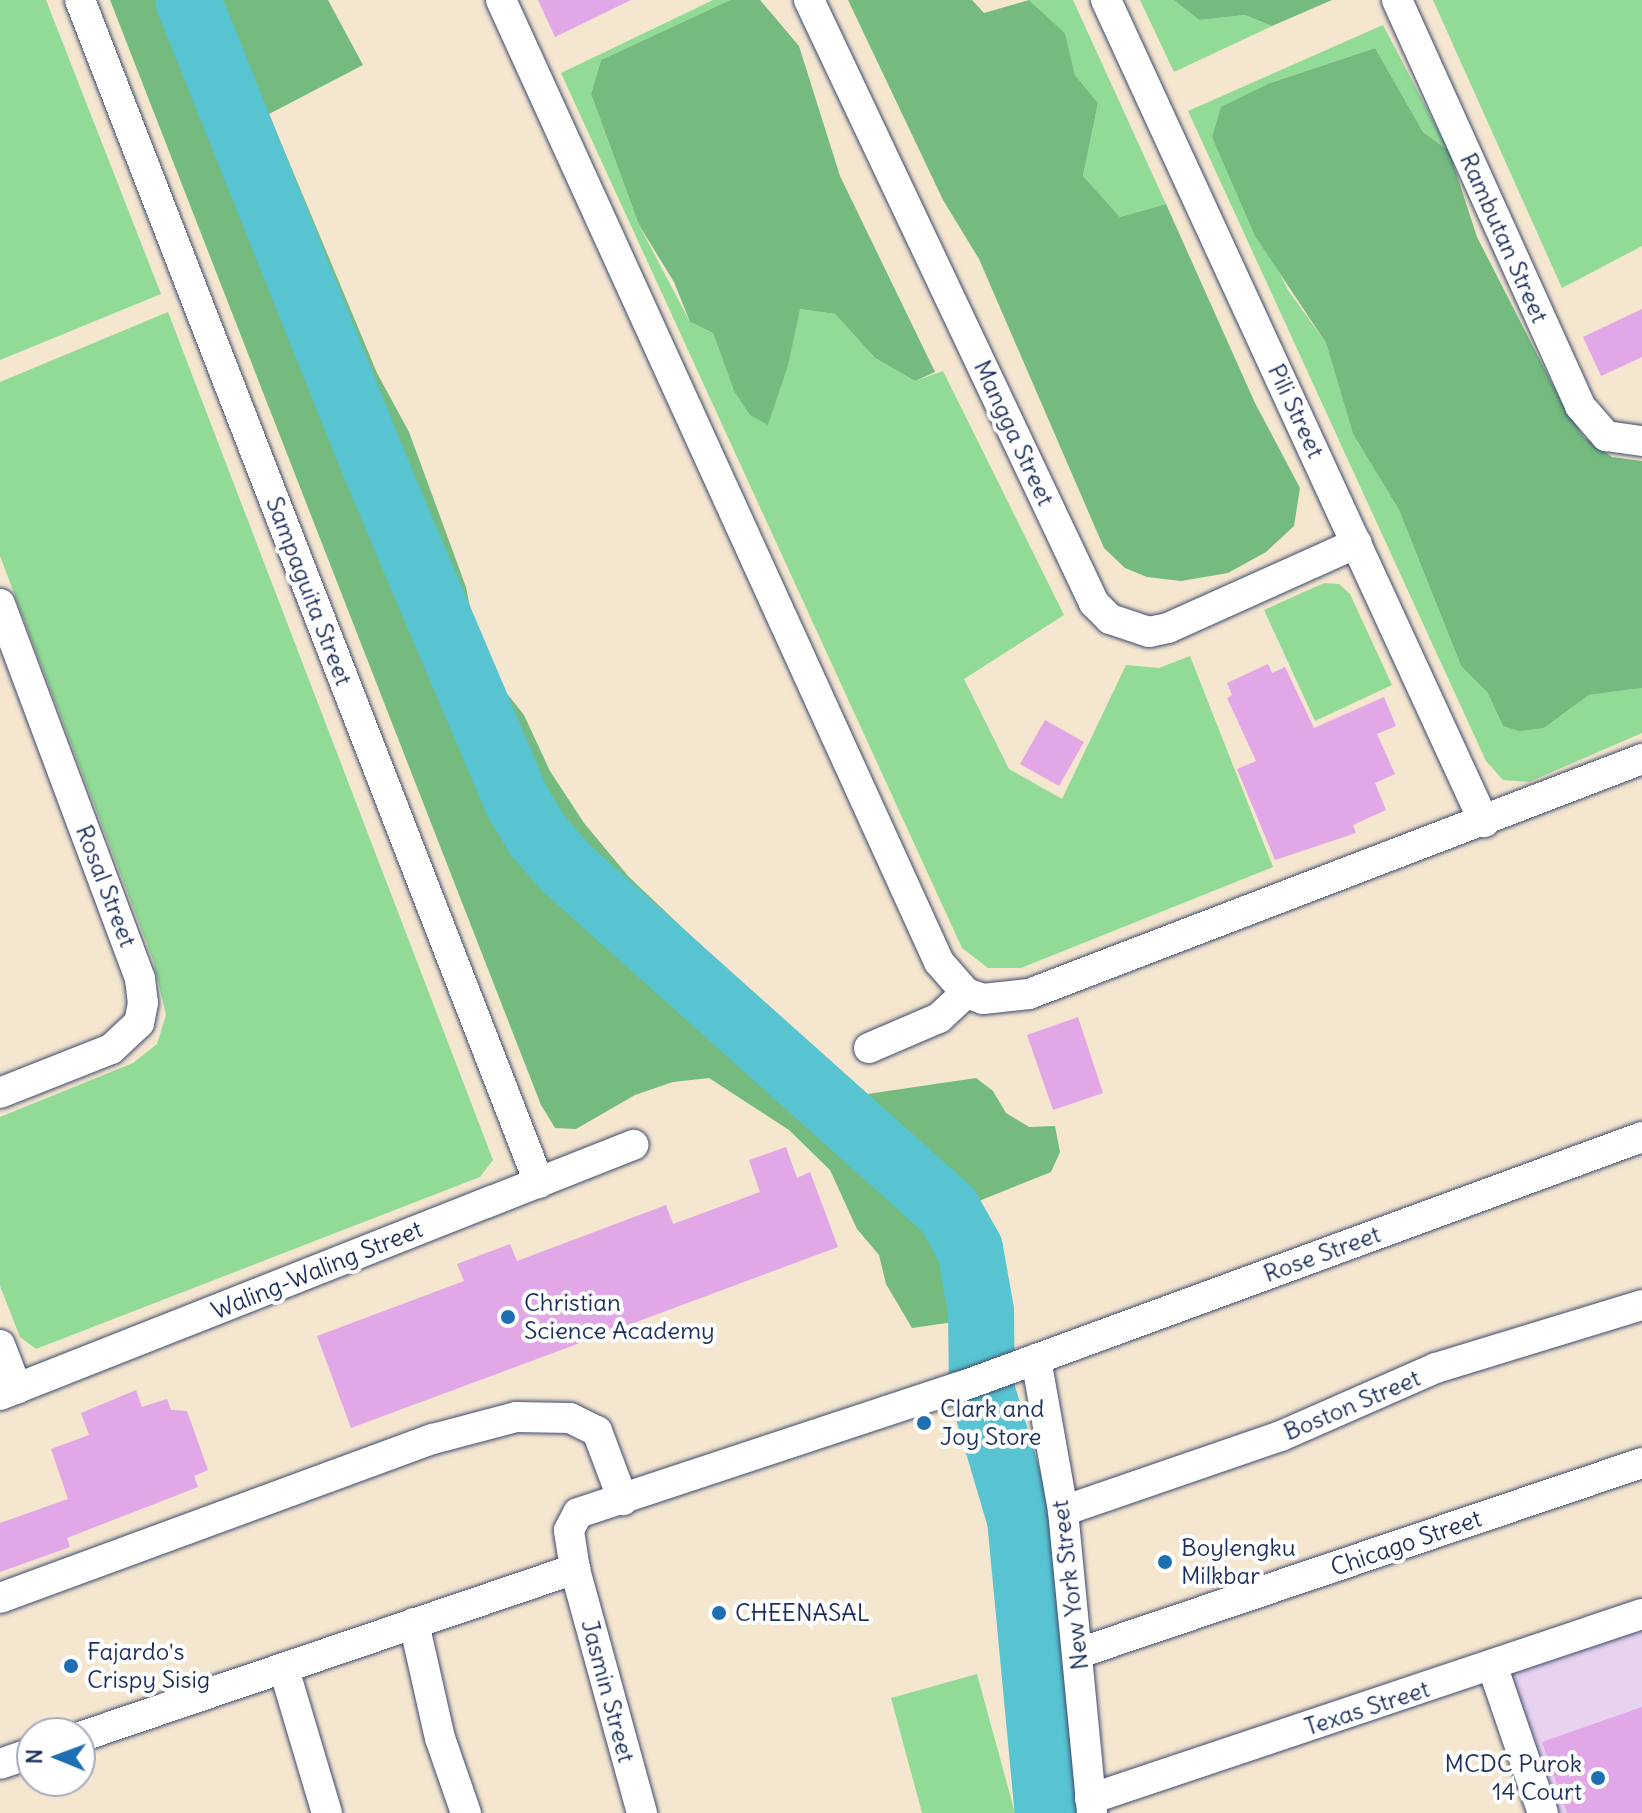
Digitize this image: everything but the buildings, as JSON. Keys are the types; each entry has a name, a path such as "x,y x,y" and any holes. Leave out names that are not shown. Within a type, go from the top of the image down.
{"street":[{"name":"Sampaguita Street","path":"80,0 539,1183"},
{"path":"501,0 939,962 966,993 983,999 1029,994 1642,759"},
{"name":"Mangga Street","path":"809,0 1094,603 1110,619 1128,628 1168,628 1357,543"},
{"name":"Pili Street","path":"1106,0 1484,822"},
{"name":"Rambutan Street","path":"1397,0 1580,406 1606,436 1642,441"},
{"name":"Rosal Street","path":"0,604 140,979 143,1003 139,1023 111,1049 0,1093"},
{"path":"869,1048 939,1018 966,993"},
{"name":"Rose Street","path":"623,1500 960,1387 1642,1137"},
{"name":"Waling-Waling Street","path":"8,1392 633,1145"},
{"name":"Boston Street","path":"1063,1511 1281,1436 1436,1368 1642,1305"},
{"path":"0,1345 8,1392"},
{"name":"New York Street","path":"1036,1359 1063,1511 1079,1653 1091,1806"},
{"path":"0,1598 433,1439 516,1417 570,1418 597,1431 623,1500"},
{"name":"Chicago Street","path":"1079,1653 1642,1463"},
{"name":"Jasmin Street","path":"623,1500 578,1513 569,1530 575,1569 642,1813"},
{"path":"96,1732 575,1569"},
{"name":"Texas Street","path":"1091,1806 1642,1614"},
{"path":"414,1623 440,1738 466,1813"},
{"path":"1493,1668 1543,1813"},
{"path":"284,1669 327,1813"}],"shaded area":[{"path":"1642,1627 1642,1813 1555,1813 1508,1674"}],"green space":[{"path":"0,0 46,0 161,294 0,360"},
{"path":"110,0 328,0 363,65 269,114 377,373 409,432 466,587 480,659 524,715 550,771 584,823 629,877 728,971 847,1097 976,1078 993,1091 1006,1113 1029,1127 1055,1126 1060,1152 1051,1172 974,1203 985,1293 954,1322 912,1328 886,1284 879,1255 857,1229 830,1170 789,1130 709,1078 673,1082 635,1095 576,1129 555,1128 541,1105"},
{"path":"713,0 730,0 601,60 591,94 639,225 690,322 713,333 734,391 768,424 788,366 799,309 835,314 875,358 915,381 943,371 1064,615 964,679 1009,769 1062,799 1126,665 1159,668 1190,656 1273,867 1021,968 988,968 962,948 561,73"},
{"path":"730,0 760,0 799,46 840,176 935,372 915,381 875,358 835,314 800,309 788,366 768,425 750,415 734,391 713,333 690,322 674,282 639,225 591,94 601,60"},
{"path":"848,0 972,0 984,13 1029,0 1065,33 1075,75 1098,103 1083,176 1120,217 1166,204 1255,403 1300,488 1294,526 1266,552 1228,573 1181,581 1147,577 1125,568 1104,548 979,259 943,200"},
{"path":"1029,0 1073,0 1166,204 1120,217 1083,176 1098,103 1075,75 1065,33"},
{"path":"1140,0 1174,0 1199,20 1245,15 1272,26 1174,72"},
{"path":"1174,0 1332,0 1272,26 1245,15 1199,20"},
{"path":"1433,0 1642,0 1642,246 1562,288"},
{"path":"1383,25 1449,151 1423,132 1375,48 1270,83 1212,137 1288,290 1326,343 1353,434 1399,510 1461,666 1487,692 1503,726 1544,728 1589,695 1642,688 1642,733 1529,782 1503,780 1486,761 1188,111"},
{"path":"1375,48 1423,132 1449,151 1477,237 1563,405 1584,437 1612,457 1642,461 1642,688 1589,695 1544,728 1519,731 1503,726 1487,692 1461,666 1399,510 1353,434 1326,343 1255,236 1212,137 1221,107 1270,83"},
{"path":"168,312 493,1160 480,1177 36,1349 20,1337 0,1286 0,1117 133,1063 157,1044 166,1015 153,960 0,556 0,382"},
{"path":"1324,583 1339,584 1350,594 1392,685 1315,721 1264,610"},
{"path":"977,1674 1015,1813 922,1813 891,1698"}],"waterway":[{"path":"188,0 376,469 517,801 538,836 565,867 948,1210 970,1249 981,1311 982,1391 1020,1519 1048,1813"}],"place":[{"name":"Christian Science Academy","path":"508,1317"},
{"name":"Clark and Joy Store","path":"924,1423"},
{"name":"Boylengku Milkbar","path":"1165,1562"},
{"name":"CHEENASAL","path":"719,1613"},
{"name":"Fajardo's Crispy Sisig","path":"71,1666"},
{"name":"MCDC Purok 14 Court","path":"1598,1778"}]}
